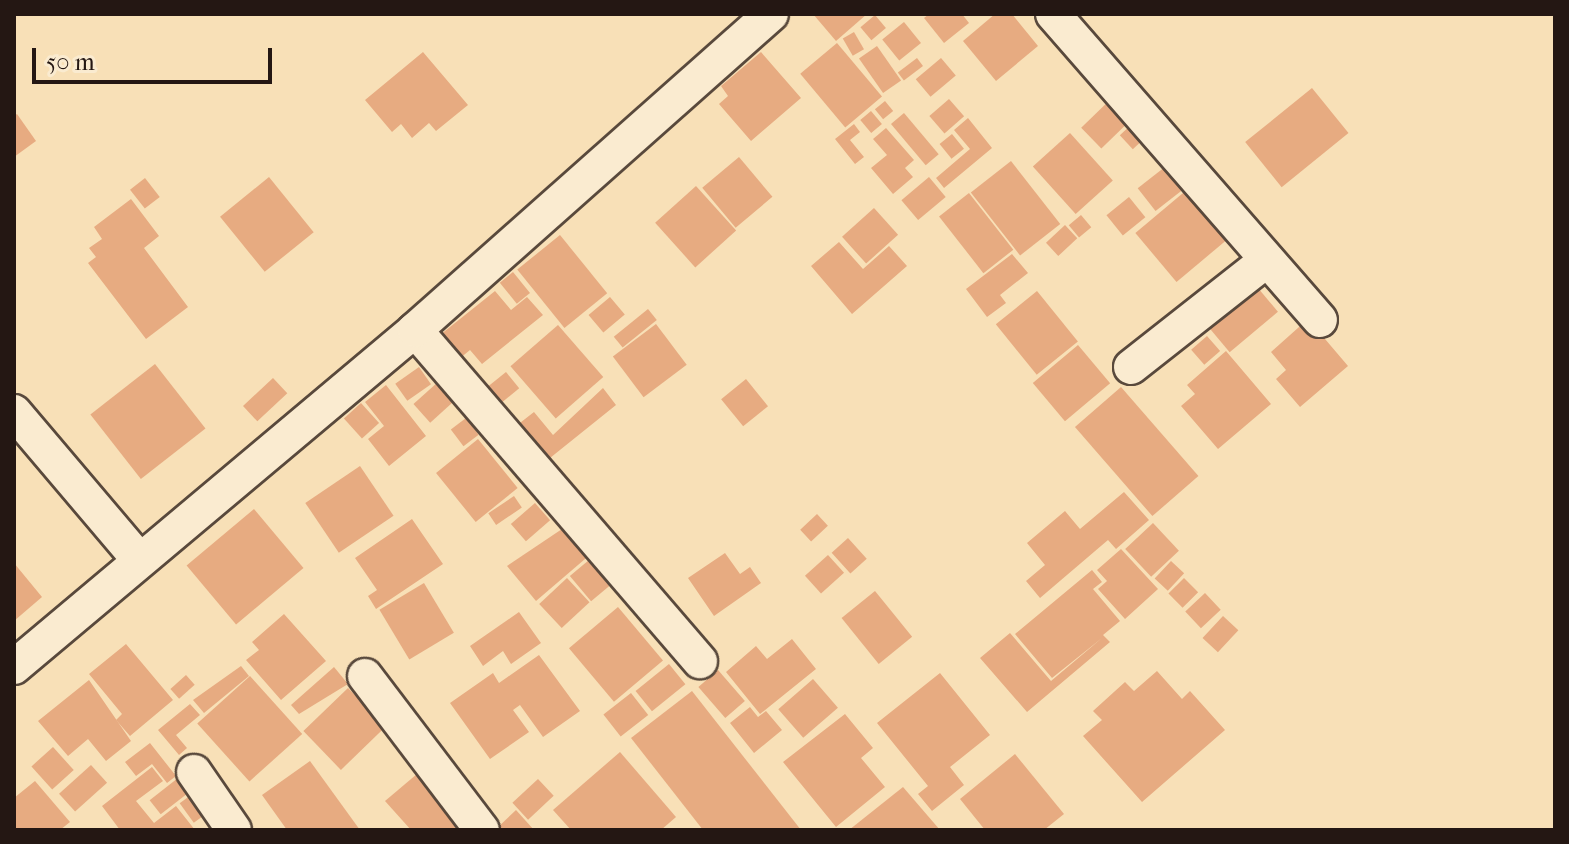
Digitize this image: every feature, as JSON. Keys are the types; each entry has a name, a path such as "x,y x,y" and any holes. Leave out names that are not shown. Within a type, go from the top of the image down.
{"street":[{"path":"14,667 137,557 415,330 771,14"},
{"path":"1053,14 1320,320"},
{"path":"1131,367 1267,260"},
{"path":"415,330 700,661"},
{"path":"14,412 137,557"},
{"path":"365,676 482,830"},
{"path":"194,772 234,830"}],"building":[{"path":"813,14 867,14 836,41"},
{"path":"929,14 962,14 969,23 944,43 924,18"},
{"path":"995,14 1012,14 1038,46 996,81 963,41"},
{"path":"875,15 886,28 871,40 860,27"},
{"path":"904,22 921,43 899,61 882,40"},
{"path":"854,32 864,49 853,56 843,38"},
{"path":"837,43 882,97 845,127 800,74"},
{"path":"877,46 901,80 883,93 859,59"},
{"path":"423,52 468,105 436,131 429,123 412,138 401,124 392,132 365,100"},
{"path":"761,52 801,98 751,141 719,104 728,96 721,86"},
{"path":"917,58 923,66 904,80 898,72"},
{"path":"941,58 956,76 931,97 916,79"},
{"path":"1312,88 1349,133 1282,187 1245,142"},
{"path":"1115,95 1135,116 1101,149 1081,128"},
{"path":"949,99 964,116 944,133 929,116"},
{"path":"885,101 893,111 883,119 875,109"},
{"path":"871,111 882,124 871,133 860,120"},
{"path":"904,113 939,154 926,165 891,124"},
{"path":"17,114 36,141 14,157 14,116"},
{"path":"968,118 992,148 944,188 936,178 970,149 954,130"},
{"path":"1133,123 1146,137 1133,149 1120,135"},
{"path":"854,124 860,132 850,140 864,157 855,164 835,139"},
{"path":"886,128 914,160 905,168 913,177 893,194 871,168 887,155 873,139"},
{"path":"1070,133 1113,181 1076,214 1033,166"},
{"path":"952,134 964,149 952,159 940,144"},
{"path":"739,157 772,197 736,228 702,188"},
{"path":"1011,161 1060,224 1020,255 971,192"},
{"path":"1170,163 1188,186 1156,211 1138,188"},
{"path":"269,177 314,232 265,272 220,217"},
{"path":"929,177 946,197 918,220 901,200"},
{"path":"145,178 160,197 145,209 130,190"},
{"path":"696,186 736,231 695,267 655,223"},
{"path":"1189,188 1230,237 1177,282 1135,233"},
{"path":"969,193 1013,250 983,273 939,216"},
{"path":"1129,197 1145,217 1123,235 1106,215"},
{"path":"131,199 159,236 144,248 188,307 146,339 88,263 96,257 89,248 102,239 94,227"},
{"path":"874,208 898,235 866,264 842,237"},
{"path":"1081,215 1091,227 1079,238 1069,225"},
{"path":"1065,225 1077,238 1058,256 1046,243"},
{"path":"560,235 607,293 564,328 517,270"},
{"path":"839,242 863,269 889,246 907,266 852,314 811,266"},
{"path":"1012,254 1028,273 1000,295 1006,303 987,317 966,289"},
{"path":"513,272 530,293 517,304 500,283"},
{"path":"1258,288 1278,312 1230,352 1210,328"},
{"path":"495,291 511,310 527,297 543,315 482,364 470,350 459,359 440,335"},
{"path":"1037,291 1078,342 1037,375 996,324"},
{"path":"610,297 625,315 603,333 589,315"},
{"path":"648,309 657,320 623,348 614,337"},
{"path":"1308,319 1348,366 1300,407 1276,379 1286,370 1271,352"},
{"path":"656,324 687,365 644,397 613,356"},
{"path":"558,325 603,377 556,418 510,366"},
{"path":"1207,336 1220,351 1204,365 1191,350"},
{"path":"1078,345 1110,383 1065,421 1033,383"},
{"path":"1226,351 1271,404 1218,449 1181,406 1195,394 1187,385"},
{"path":"155,364 205,429 141,479 90,414"},
{"path":"419,367 431,384 407,401 395,384"},
{"path":"506,372 519,388 501,403 487,387"},
{"path":"273,378 287,393 257,421 243,406"},
{"path":"746,379 768,406 743,426 721,399"},
{"path":"438,382 455,401 430,423 413,404"},
{"path":"386,385 426,436 389,466 368,439 384,426 365,402"},
{"path":"1121,387 1198,476 1152,516 1075,427"},
{"path":"603,388 616,405 545,462 516,426 534,412 553,435"},
{"path":"361,403 379,423 362,438 344,418"},
{"path":"466,418 479,435 463,446 451,429"},
{"path":"478,439 518,488 476,522 436,473"},
{"path":"360,466 394,516 339,553 305,503"},
{"path":"1124,492 1149,520 1116,549 1108,540 1040,598 1026,581 1045,565 1027,543 1065,511 1080,529"},
{"path":"514,496 522,508 496,525 488,513"},
{"path":"535,503 550,520 526,541 511,524"},
{"path":"254,509 303,568 236,625 187,566"},
{"path":"817,514 828,526 811,541 800,530"},
{"path":"412,519 443,564 376,609 368,596 377,590 355,558"},
{"path":"1153,523 1179,551 1151,577 1125,549"},
{"path":"568,525 592,553 536,601 507,566"},
{"path":"848,538 867,559 850,574 832,553"},
{"path":"1121,549 1158,589 1125,619 1098,589 1107,581 1097,570"},
{"path":"725,553 740,574 750,567 761,583 714,616 688,578"},
{"path":"828,555 844,573 821,594 805,576"},
{"path":"589,560 610,585 591,601 570,576"},
{"path":"1171,561 1184,573 1168,591 1155,579"},
{"path":"14,563 42,597 14,621"},
{"path":"1092,570 1102,582 1093,589 1120,621 1103,635 1110,642 1027,712 980,658 1010,633 1051,681 1102,638 1052,678 1015,634"},
{"path":"567,578 590,602 562,628 539,604"},
{"path":"1184,578 1198,592 1183,608 1168,594"},
{"path":"424,583 454,633 409,659 379,610"},
{"path":"875,591 912,637 879,664 842,618"},
{"path":"1205,593 1221,610 1201,628 1185,611"},
{"path":"618,607 663,661 614,702 569,648"},
{"path":"519,612 541,643 511,664 503,651 483,666 470,646"},
{"path":"284,614 326,661 281,700 246,660 259,650 252,642"},
{"path":"1223,616 1238,630 1218,652 1203,638"},
{"path":"792,639 816,669 760,714 726,672 756,646 767,659"},
{"path":"126,644 173,700 130,736 116,720 122,714 89,674"},
{"path":"539,655 580,711 543,737 520,705 513,710 529,732 490,759 450,703 493,673 499,683"},
{"path":"669,664 685,684 652,711 636,691"},
{"path":"241,666 249,676 204,713 193,700"},
{"path":"334,667 348,684 299,714 291,705"},
{"path":"718,670 745,701 725,718 698,687"},
{"path":"1157,671 1182,699 1190,691 1225,730 1142,802 1083,736 1102,720 1093,711 1125,682 1134,691"},
{"path":"940,673 990,735 950,767 964,785 932,811 918,794 928,786 877,723"},
{"path":"186,675 195,685 179,699 170,689"},
{"path":"250,676 302,734 249,781 197,724"},
{"path":"813,679 838,708 803,738 778,709"},
{"path":"89,680 131,741 106,761 88,739 68,756 38,721"},
{"path":"348,688 386,727 341,770 303,731"},
{"path":"692,691 801,830 703,830 631,738"},
{"path":"631,693 648,715 621,737 603,715"},
{"path":"190,704 200,715 176,735 187,748 179,755 158,730"},
{"path":"750,707 758,717 766,711 782,730 754,753 730,723"},
{"path":"845,714 873,748 861,758 885,787 836,827 783,762"},
{"path":"150,743 176,776 167,783 152,764 136,776 125,762"},
{"path":"53,747 74,770 52,789 31,766"},
{"path":"620,752 676,817 661,830 571,830 553,810"},
{"path":"1015,754 1064,814 1044,830 985,830 960,799"},
{"path":"310,761 360,830 287,830 262,795"},
{"path":"91,765 107,783 75,812 59,794"},
{"path":"152,767 163,781 136,801 154,823 176,806 195,830 120,830 102,806"},
{"path":"417,774 467,830 411,830 385,801"},
{"path":"178,778 189,792 161,814 150,800"},
{"path":"538,779 554,796 528,820 512,803"},
{"path":"35,781 70,822 60,830 14,830 14,798"},
{"path":"903,787 940,830 849,830"},
{"path":"191,795 205,814 194,823 180,803"},
{"path":"516,810 534,830 495,830"}]}
